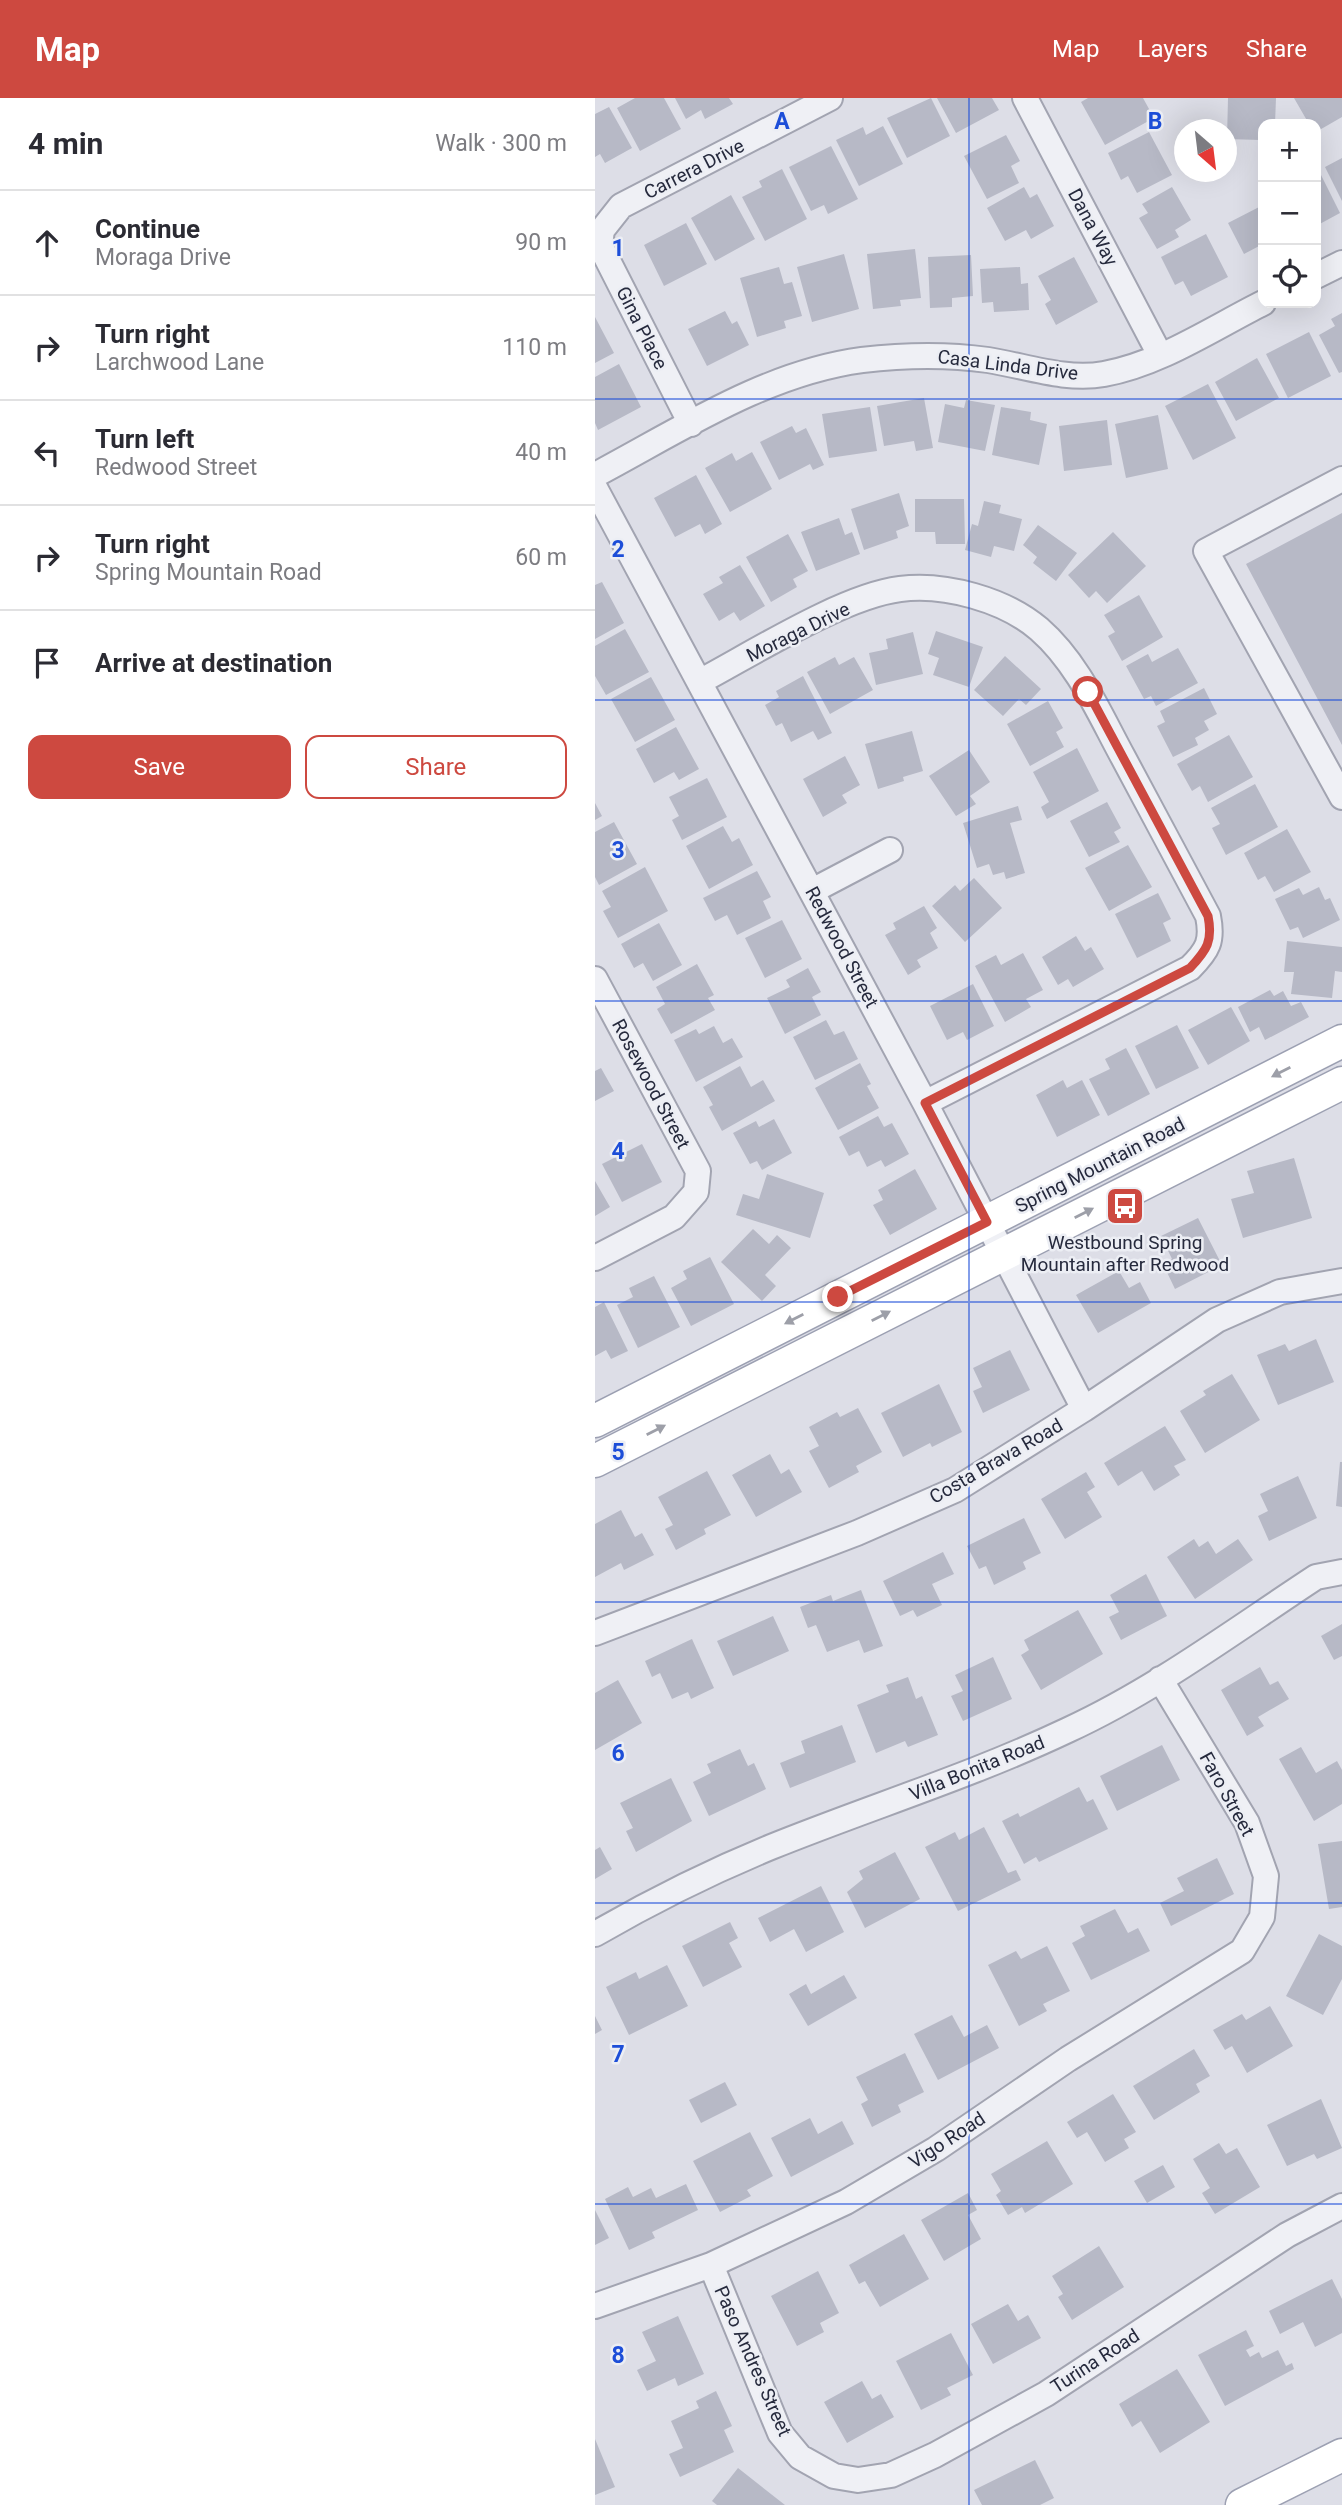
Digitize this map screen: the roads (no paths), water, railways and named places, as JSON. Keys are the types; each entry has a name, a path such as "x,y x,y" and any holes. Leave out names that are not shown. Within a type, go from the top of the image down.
{"main road":[{"name":"Spring Mountain Road","path":"595,1421 1342,1041"},
{"name":"Spring Mountain Road","path":"595,1461 1338,1083"},
{"path":"1242,2505 1342,2455"}],"street":[{"name":"Carrera Drive","path":"602,230 621,206 830,98"},
{"name":"Dana Way","path":"1025,98 1160,355"},
{"name":"Gina Place","path":"602,230 600,245 691,424"},
{"path":"1321,273 1342,262"},
{"name":"Casa Linda Drive","path":"595,475 752,392 803,372 860,361 925,354 987,360 1068,376 1104,374 1160,355 1258,306"},
{"path":"1342,479 1206,551 1342,797"},
{"name":"Redwood Street","path":"595,488 925,1103 1084,1409"},
{"name":"Moraga Drive","path":"699,682 842,607 900,589 956,591 987,599 1037,627 1058,647 1088,692 1208,916 1212,937 1205,952 1190,968 925,1103"},
{"path":"812,891 890,850"},
{"name":"Rosewood Street","path":"595,1258 674,1217 696,1192 698,1171 598,991"},
{"name":"Costa Brava Road","path":"595,1633 857,1533 955,1490 1084,1409 1217,1320 1280,1292 1342,1281"},
{"name":"Villa Bonita Road","path":"595,1934 661,1896 772,1847 946,1783 1070,1730 1160,1679 1316,1577 1342,1572"},
{"name":"Faro Street","path":"1160,1679 1247,1823 1266,1877 1262,1917"},
{"name":"Vigo Road","path":"595,2306 711,2265 846,2202 936,2149 1067,2059 1242,1951 1262,1917"},
{"name":"Turina Road","path":"834,2476 858,2480 891,2475 935,2455 1046,2394 1287,2235 1342,2206"},
{"name":"Paso Andres Street","path":"711,2265 780,2433 800,2457 834,2476"}],"place":[{"name":"Westbound Spring Mountain after Redwood","path":"1125,1206"}]}
